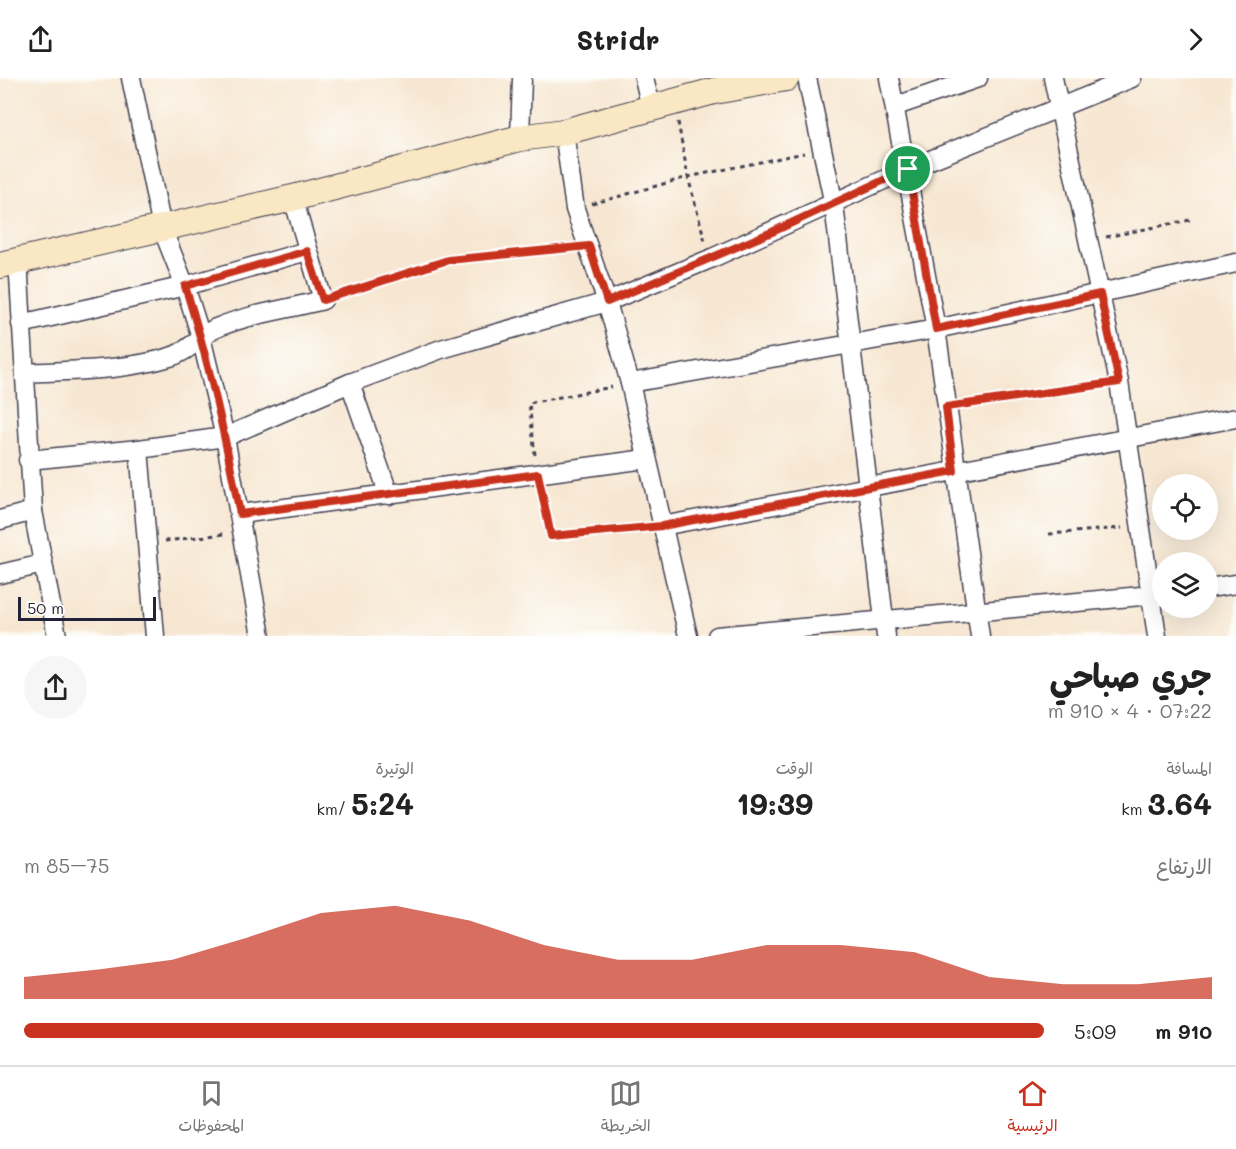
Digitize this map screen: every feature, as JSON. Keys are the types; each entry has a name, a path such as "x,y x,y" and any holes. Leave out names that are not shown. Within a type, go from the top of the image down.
{"street":[{"path":"131,78 162,228 185,286 201,336 225,436 261,636"},
{"path":"520,138 522,78"},
{"path":"644,78 662,105"},
{"path":"807,78 824,148 834,205 886,629"},
{"path":"889,78 908,169 936,329 954,471 980,636"},
{"path":"896,106 978,78"},
{"path":"1053,78 1061,106 1087,240 1119,382 1140,527 1152,578"},
{"path":"28,460 139,449 225,436 350,383 481,336 607,302 710,260 834,205 908,169 1132,78"},
{"path":"57,636 33,511 21,324 9,262 293,198 520,138 564,132 662,105 713,84 782,79"},
{"path":"564,132 575,209 607,302 630,383 688,636"},
{"path":"25,373 120,367 159,360 184,351 201,336 230,324 323,300 293,198"},
{"path":"21,324 185,286 307,251"},
{"path":"630,383 936,329 1236,263"},
{"path":"350,383 388,495"},
{"path":"662,526 1236,418"},
{"path":"139,449 155,636"},
{"path":"242,523 388,495 646,459"},
{"path":"0,520 33,511"},
{"path":"0,574 43,564"},
{"path":"1218,587 1236,584"},
{"path":"717,636 886,629 977,611 1152,595"},
{"path":"1157,618 1157,636"}],"path":[{"path":"662,105 688,177 710,260"},
{"path":"575,209 688,177 824,148"},
{"path":"1087,240 1190,220"},
{"path":"323,300 448,260 589,246"},
{"path":"946,407 1119,382"},
{"path":"630,383 530,403 538,474 551,536 662,526"},
{"path":"148,543 242,523"},
{"path":"1049,534 1140,527"}],"route":[{"path":"908,169 936,329 1100,294 1119,382 946,407 954,471 662,526 551,536 538,474 240,514 225,436 201,336 185,286 307,251 323,300 398,274 448,260 589,246 607,302 710,260 834,205 908,169"}]}
